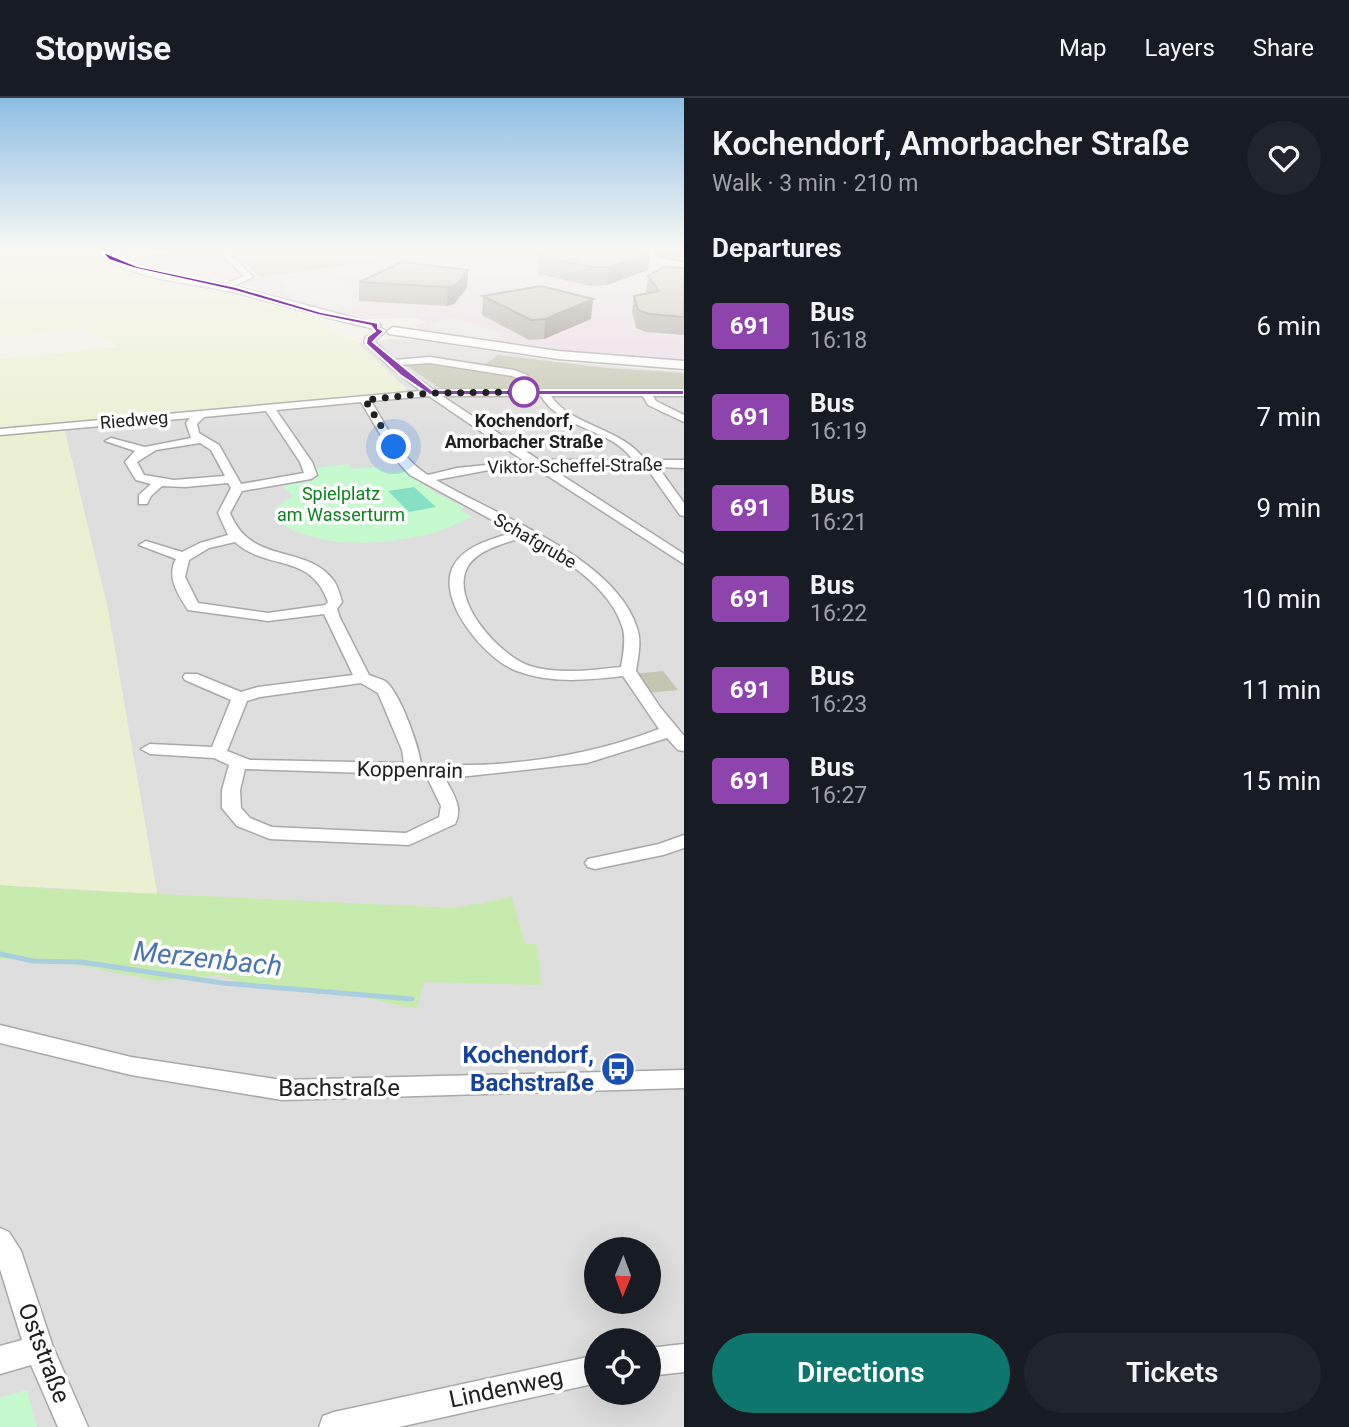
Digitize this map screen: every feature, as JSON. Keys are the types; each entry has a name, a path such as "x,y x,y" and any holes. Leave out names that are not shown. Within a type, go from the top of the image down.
{"street":[{"path":"324,314 388,329 558,355 684,365"},
{"path":"388,329 369,339 369,342 391,363 430,393 684,560"},
{"path":"391,363 430,360 514,373 523,377 528,392"},
{"name":"Riedweg","path":"0,432 430,393 684,393"},
{"path":"544,393 552,405 631,449 684,511"},
{"path":"646,393 652,403 684,419"},
{"name":"Schafgrube","path":"365,400 401,459 426,479 579,566 610,595 629,624 633,647 628,671"},
{"path":"269,408 306,462 311,475 234,483 180,485 140,477 131,462 131,459 165,445 200,440 213,445 234,483 224,513 227,526 235,538 251,547 317,572 333,589 335,601 330,609"},
{"path":"200,440 191,428 191,423 201,414"},
{"path":"111,441 148,451"},
{"name":"Viktor-Scheffel-Straße","path":"426,479 485,467 537,464 684,464"},
{"path":"143,501 145,495 160,482"},
{"path":"525,533 470,556 459,568 456,579 460,597 465,613 478,633 504,659 531,671 578,676 628,671 669,731 684,746"},
{"path":"235,538 200,547 183,557 177,570 186,598 197,610 268,617 330,609"},
{"path":"146,545 183,557"},
{"path":"330,609 363,678"},
{"path":"191,677 240,698"},
{"path":"218,753 240,698 258,692 363,678 380,685 386,692 411,750 413,770"},
{"name":"Koppenrain","path":"150,750 218,753 238,763 459,772 587,758 669,731"},
{"path":"238,763 228,796 235,816 254,828 270,833 408,839 427,832 448,820 450,806 433,772"},
{"path":"595,863 663,849 684,841"},
{"name":"Bachstraße","path":"0,1034 131,1066 282,1090 684,1079"},
{"name":"Oststraße","path":"0,1240 8,1251 39,1349 73,1427"},
{"path":"0,1360 39,1349"},
{"path":"661,1361 684,1358"},
{"name":"Lindenweg","path":"334,1427 584,1372"}],"shaded area":[{"path":"0,314 302,314 358,343 409,392 0,431 0,359 119,347 82,330 0,337"},
{"path":"346,314 684,314 684,363 543,351 417,331 417,325 426,322 416,318 368,319"},
{"path":"454,318 503,334 500,336 503,337 488,341 430,326 434,325 431,323"},
{"path":"393,339 416,340 562,362 684,372 684,1427 0,1427 0,885 157,893 108,610 64,428 411,397 406,388 358,343"},
{"path":"498,355 607,368 684,373 684,391 446,392 404,364 423,361 479,368"},
{"path":"64,428 108,610 157,894 0,885 0,434"},
{"path":"663,671 678,690 648,693 633,674"}],"green space":[{"name":"Spielplatz am Wasserturm","path":"348,464 352,469 381,467 385,472 402,470 437,494 464,507 460,510 472,517 432,534 369,542 331,541 312,537 277,522 275,508 293,496 282,485 306,483 304,480 316,474 315,468"},
{"path":"414,487 436,507 409,512 388,491"},
{"path":"0,885 455,908 512,897 525,943 537,945 541,985 424,982 417,1009 340,992 252,987 220,975 158,981 45,959 0,959"},
{"path":"27,1390 37,1427 0,1427 0,1398"}],"building":[{"path":"519,314 557,314 545,319 531,320"},
{"path":"649,314 684,314 684,317"}],"waterway":[{"name":"Merzenbach","path":"0,954 33,961 81,962 222,983 412,999"}],"bus line":[{"name":"691","path":"324,314 375,325 374,329 381,331 369,339 369,342 430,393 684,393"}],"place":[{"name":"Kochendorf, Amorbacher Straße","path":"524,392"},
{"name":"Kochendorf, Bachstraße","path":"618,1069"}],"route":[{"path":"394,447 365,400 430,393 524,392"}]}
